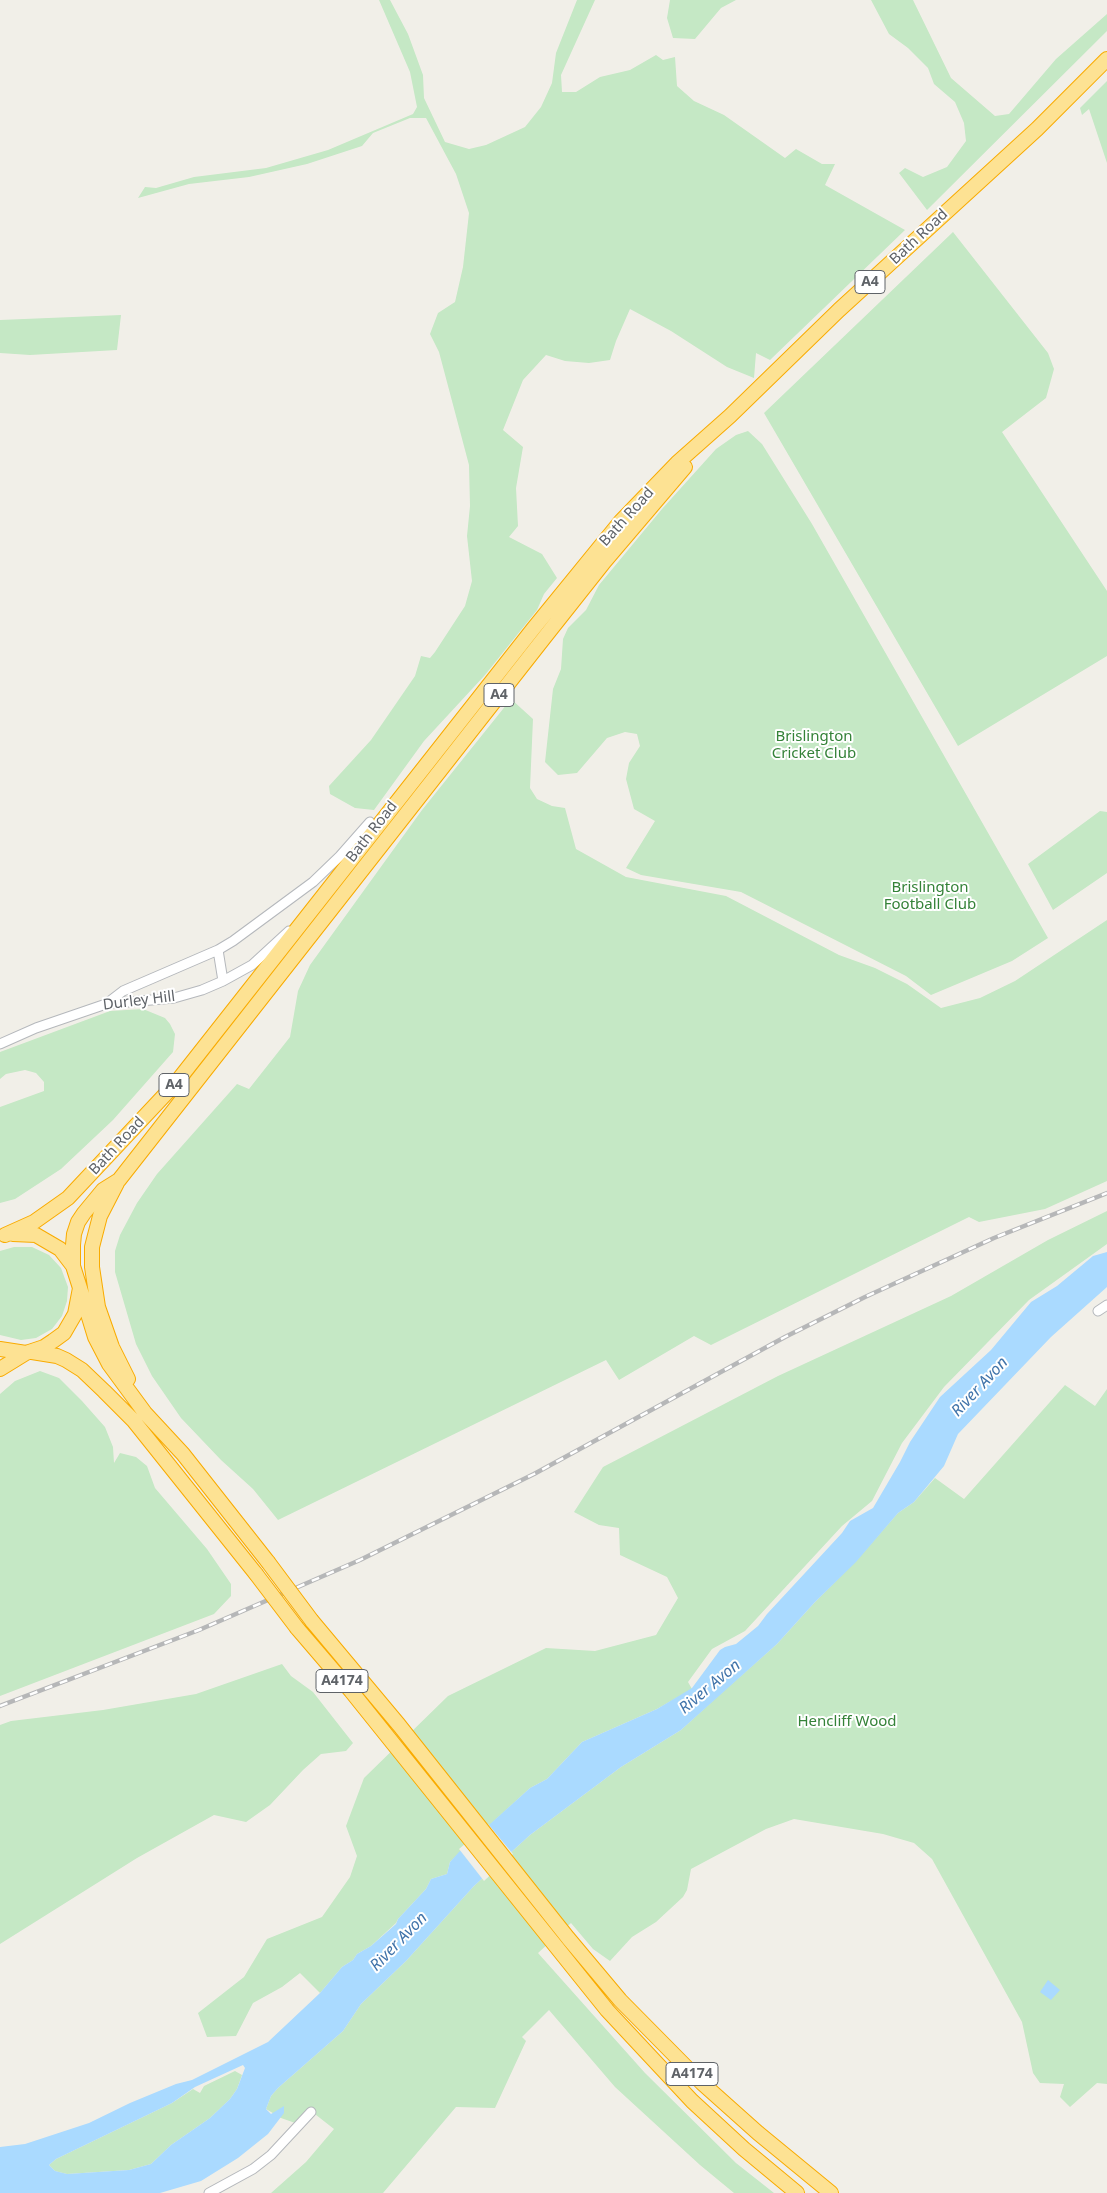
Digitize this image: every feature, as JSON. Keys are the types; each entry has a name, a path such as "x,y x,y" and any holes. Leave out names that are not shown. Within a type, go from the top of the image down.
{"highway":[{"name":"Bath Road","path":"2,1236 34,1222 52,1211 87,1179 178,1080 314,905 621,521 677,463 730,416 839,310 1037,129 1107,59"},
{"name":"Bath Road","path":"74,1266 72,1245 78,1222 103,1190 119,1180 633,527 730,416"},
{"path":"533,629 544,638"},
{"path":"119,1180 100,1216 92,1247 92,1267 98,1307 112,1347 124,1372 174,1446"},
{"path":"0,1369 29,1352 53,1342 70,1325 76,1314 80,1288 74,1266 60,1248 46,1239 27,1234 2,1236"},
{"name":"A4174","path":"80,1288 95,1337 105,1358 132,1397 183,1454 312,1621 399,1724 568,1938 620,2000 702,2083 758,2133 831,2193"},
{"path":"0,1349 29,1352"},
{"name":"A4174","path":"29,1352 57,1356 82,1370 133,1420 297,1628 386,1735 555,1948 613,2017 692,2101 744,2149 797,2193"}],"street":[{"path":"106,1004 122,991 218,950 313,882 340,856 370,822"},
{"name":"Durley Hill","path":"0,1044 52,1022 106,1004 174,998 224,981 252,965 314,905"},
{"path":"218,950 224,981"},
{"path":"1098,1311 1107,1305"},
{"path":"209,2193 253,2169 271,2155 311,2112"}],"green space":[{"path":"379,0 390,0 408,34 423,75 424,98 445,142 469,149 486,145 525,127 541,107 552,83 556,53 577,0 595,0 561,75 562,92 576,92 600,77 630,70 656,55 663,60 675,57 677,86 694,101 724,115 785,158 796,149 822,164 835,164 825,185 905,230 770,360 756,353 754,378 727,367 671,331 630,309 610,360 589,363 565,361 546,355 523,380 503,430 523,447 516,488 518,526 509,537 542,554 557,578 544,594 537,610 485,675 424,741 374,810 355,808 330,794 329,786 371,740 415,676 421,656 430,658 435,652 465,606 472,581 467,536 470,506 469,465 439,352 430,334 438,313 455,302 463,267 469,213 456,174 426,118 410,118 373,133 362,146 307,164 249,177 189,184 138,198 145,187 156,188 194,177 266,168 328,150 413,114 417,107 410,72"},
{"path":"670,0 736,0 721,8 695,39 673,38 667,18"},
{"path":"871,0 913,0 951,78 995,116 1009,114 1056,59 1107,14 1107,31 927,210 899,173 905,168 923,177 947,167 966,141 964,123 955,102 934,84 928,68 908,48 889,34"},
{"path":"1107,81 1107,163 1089,109 1082,115 1080,108"},
{"path":"953,232 1048,353 1054,369 1046,398 1002,432 1107,591 1107,656 958,746 764,413"},
{"path":"121,315 117,350 30,355 0,353 0,320"},
{"path":"748,431 762,444 812,524 1048,938 1012,961 931,995 906,976 741,892 641,875 626,868 655,821 634,809 626,779 629,763 640,746 637,734 625,732 607,738 577,773 558,775 545,762 553,689 561,669 563,639 568,628 586,610 599,585 662,509 716,449 736,435"},
{"path":"511,699 533,719 530,788 537,799 552,806 565,808 576,849 626,877 726,896 839,955 875,968 907,984 941,1008 980,998 1015,981 1107,920 1107,1181 1045,1209 979,1222 969,1217 711,1345 694,1336 619,1380 606,1360 278,1520 253,1489 221,1460 181,1418 152,1376 136,1344 115,1272 115,1251 120,1235 137,1203 157,1174 237,1084 249,1089 290,1037 298,991 310,965 422,810"},
{"path":"1100,811 1107,812 1107,873 1053,910 1028,864"},
{"path":"143,1009 165,1018 170,1024 175,1034 173,1052 113,1120 61,1169 15,1199 0,1203 0,1107 44,1091 44,1082 36,1073 25,1070 6,1074 0,1079 0,1052 110,1011"},
{"path":"1107,1211 1107,1244 1029,1300 944,1387 902,1443 872,1501 842,1526 745,1631 712,1649 688,1682 692,1689 657,1709 582,1742 547,1779 530,1788 460,1852 450,1862 447,1874 431,1879 426,1889 396,1923 371,1946 357,1954 353,1960 342,1967 320,1993 300,1973 282,1987 253,2003 236,2036 207,2037 198,2013 244,1977 267,1939 322,1917 350,1877 357,1856 346,1826 364,1778 448,1696 546,1648 595,1651 656,1635 678,1598 667,1577 620,1555 619,1528 599,1525 574,1512 603,1467 778,1376 951,1296 1048,1240"},
{"path":"14,1247 32,1247 49,1255 61,1268 68,1287 67,1301 62,1316 52,1329 36,1338 21,1340 0,1335 0,1251"},
{"path":"40,1371 59,1378 105,1427 113,1447 114,1463 120,1453 136,1457 147,1466 155,1488 207,1549 231,1584 231,1596 214,1614 0,1696 0,1394 15,1381"},
{"name":"Hencliff Wood","path":"1065,1385 1095,1406 1107,1389 1107,2084 1097,2083 1070,2107 1060,2097 1064,2084 1040,2083 1033,2073 1022,2022 932,1859 914,1843 883,1834 794,1819 766,1829 691,1869 687,1890 683,1897 656,1922 632,1937 610,1961 593,1949 571,1923 538,1953 645,2073 736,2163 774,2193 734,2193 700,2165 615,2087 549,2010 522,2037 526,2041 495,2108 456,2107 383,2193 271,2193 306,2162 334,2129 311,2111 298,2124 281,2118 266,2109 271,2096 343,2031 361,2004 406,1961 474,1886 530,1835 621,1767 681,1730 777,1644 855,1562 898,1513 914,1502 935,1478 964,1499"},
{"path":"282,1664 291,1676 313,1692 353,1743 346,1751 321,1754 270,1805 246,1822 214,1815 137,1858 0,1944 0,1725 11,1721 103,1710 196,1694"},
{"path":"235,2071 242,2075 237,2089 230,2099 210,2118 171,2145 151,2164 129,2170 67,2174 55,2171 49,2165 56,2159 172,2103 193,2089 200,2093 204,2086"}],"water":[{"name":"River Avon","path":"1107,1252 1107,1287 1051,1337 958,1434 944,1466 914,1502 898,1513 856,1562 815,1602 777,1644 681,1730 621,1767 530,1835 474,1886 406,1961 361,2004 343,2031 271,2096 266,2109 271,2114 284,2106 284,2113 268,2134 238,2158 201,2181 160,2193 0,2193 0,2147 25,2144 89,2123 130,2103 176,2084 192,2080 268,2042 320,1993 342,1967 353,1960 357,1954 371,1946 396,1924 398,1919 426,1889 431,1879 447,1874 450,1862 459,1852 530,1788 547,1779 582,1742 657,1709 692,1688 720,1650 736,1644 758,1626 842,1533 850,1521 873,1508 910,1442 940,1397 991,1350 1031,1302 1057,1286 1093,1256","holes":["243,2065 245,2068 237,2089 230,2099 210,2118 171,2145 151,2164 129,2170 67,2174 55,2171 49,2165 56,2159 172,2103 195,2087"]},
{"path":"1048,1980 1060,1990 1051,2000 1040,1992"}],"pier":[{"path":"488,1824 513,1854 484,1881 459,1849"}],"railway":[{"path":"0,1706 199,1630 360,1560 534,1474 785,1337 865,1297 994,1238 1107,1193"}],"park label":[{"name":"Brislington Cricket Club","path":"814,746"},
{"name":"Brislington Football Club","path":"930,896"}]}
